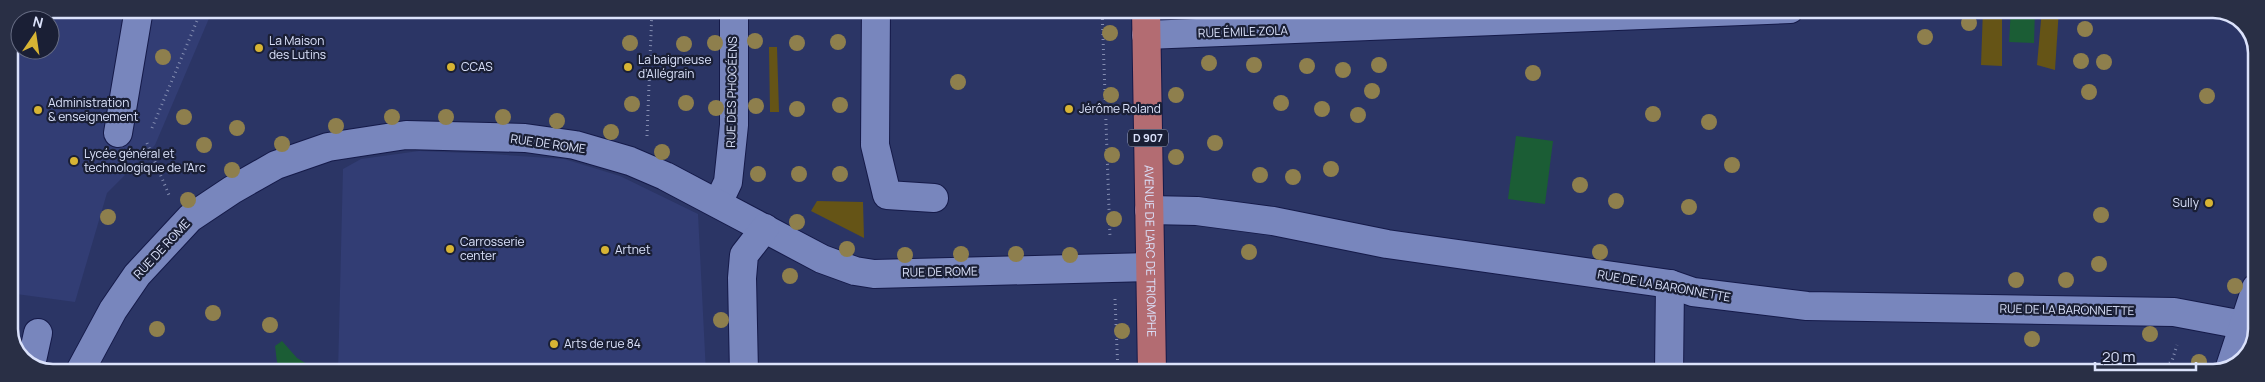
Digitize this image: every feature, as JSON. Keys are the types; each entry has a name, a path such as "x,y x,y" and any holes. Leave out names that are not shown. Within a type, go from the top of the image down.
{"main road":[{"name":"AVENUE DE L'ARC DE TRIOMPHE","path":"1146,22 1152,364"}],"street":[{"path":"118,133 137,18"},
{"name":"RUE DES PHOCÉENS","path":"718,203 728,182 734,125 734,18"},
{"path":"876,18 875,145 887,195 934,198"},
{"name":"RUE ÉMILE ZOLA","path":"1146,22 1181,35 1579,18"},
{"name":"RUE DE ROME","path":"83,364 113,310 137,275 190,218 232,190 276,165 328,147 406,135 524,138 575,145 648,169 718,203 822,259 854,271 874,274 1150,267"},
{"name":"RUE DE LA BARONNETTE","path":"1149,210 1197,211 1273,221 1387,244 1670,284 1692,292 1807,306 2174,312 2243,325"},
{"path":"744,364 742,278 744,255 765,228"},
{"path":"1669,364 1670,284"},
{"path":"2233,358 2247,314"},
{"path":"32,358 38,333"}],"path":[{"path":"150,133 198,18"},
{"path":"647,139 652,18"},
{"path":"1102,18 1110,241"},
{"path":"147,142 172,201"},
{"path":"1115,296 1118,364"}],"shaded area":[{"name":"Lycée général et technologique de l'Arc","path":"60,18 209,18 155,145 107,193 75,302 18,294 18,60 60,60"},
{"path":"1983,18 2002,18 2002,66 1981,65"},
{"path":"2010,18 2035,18 2034,43 2009,42"},
{"path":"2041,18 2058,18 2055,70 2037,65"},
{"path":"769,47 777,47 779,112 770,112"},
{"path":"1516,136 1553,141 1545,204 1508,199"},
{"path":"419,151 564,159 620,176 698,214 706,364 338,364 343,169 361,159"},
{"path":"817,201 863,202 864,238 811,211"},
{"path":"282,341 297,358 307,364 278,364 275,346"}],"place":[{"name":"La Maison des Lutins","path":"259,48"},
{"name":"CCAS","path":"451,67"},
{"name":"La baigneuse d’Allégrain","path":"628,67"},
{"name":"Jérôme Roland","path":"1069,109"},
{"name":"Administration & enseignement","path":"38,110"},
{"name":"Lycée général et technologique de l'Arc","path":"74,161"},
{"name":"Sully","path":"2209,203"},
{"name":"Carrosserie center","path":"450,249"},
{"name":"Artnet","path":"605,250"},
{"name":"Arts de rue 84","path":"554,344"}]}
